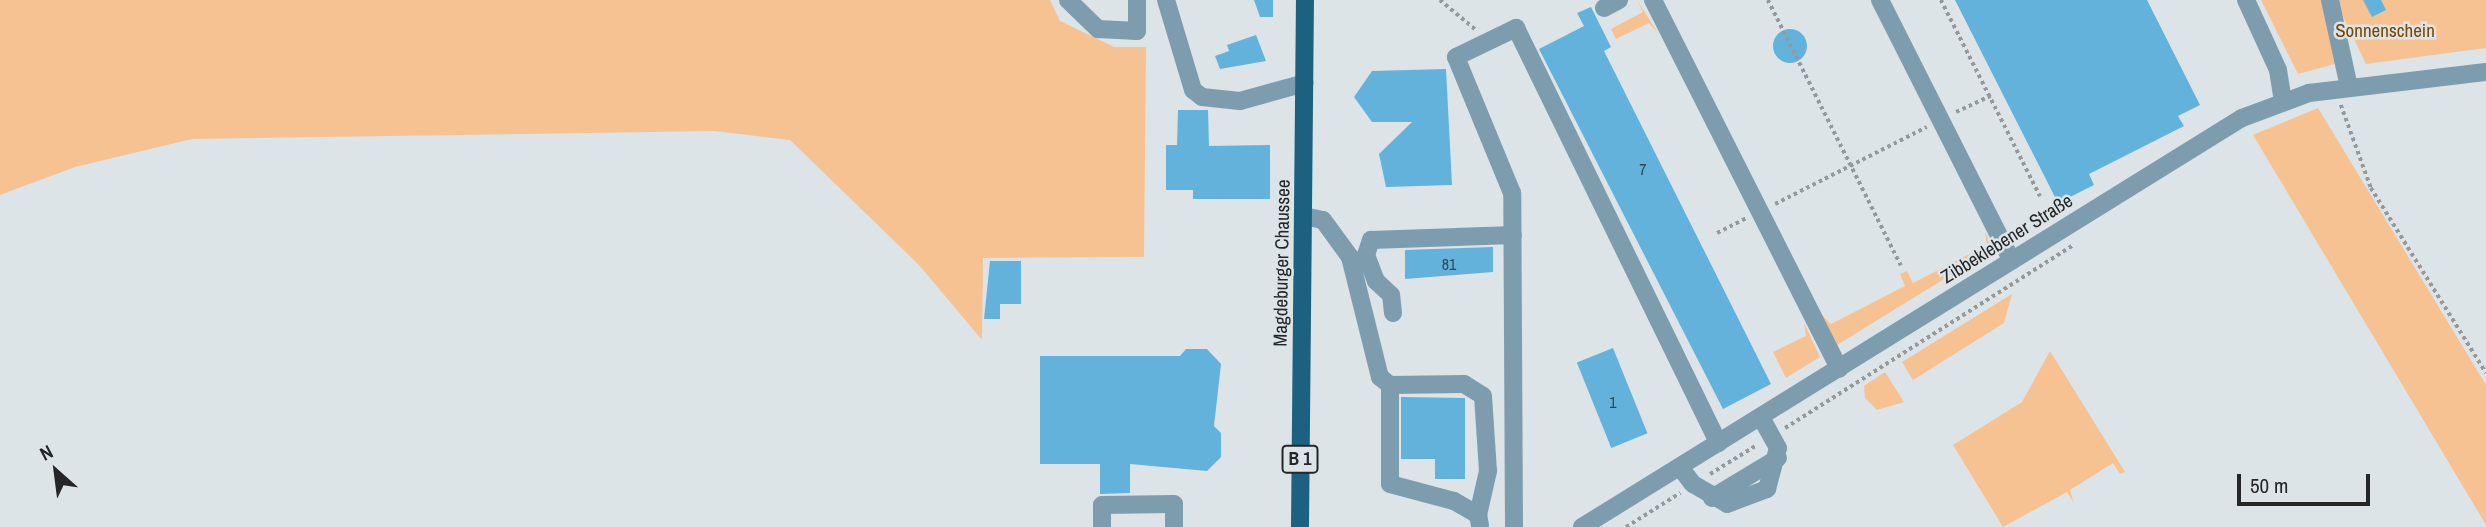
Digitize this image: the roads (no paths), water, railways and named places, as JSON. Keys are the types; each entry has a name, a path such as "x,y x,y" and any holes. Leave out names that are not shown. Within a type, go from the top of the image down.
{"main road":[{"name":"Magdeburger Chaussee","path":"1300,527 1305,0"}],"street":[{"path":"1068,0 1098,29 1137,31 1137,0"},
{"path":"1166,0 1193,90 1202,97 1240,101 1305,83"},
{"path":"1653,0 1839,369"},
{"path":"1880,0 2012,261"},
{"path":"2246,0 2278,70 2283,101"},
{"path":"2330,0 2344,88"},
{"path":"1514,527 1512,193 1456,57 1516,28 1718,443"},
{"name":"Zibbeklebener Straße","path":"1582,527 2207,139 2283,101 2344,88 2486,72"},
{"path":"1304,216 1323,220 1350,257 1376,369 1390,385 1391,484 1454,501 1479,521 1488,471 1483,396 1464,384 1390,385"},
{"path":"1393,313 1391,295 1376,281 1366,256 1371,240 1513,235"},
{"path":"1680,467 1693,484 1712,498 1741,504 1767,489 1778,458 1772,435 1761,417"},
{"path":"1102,527 1102,505 1162,504 1174,504 1174,527"}],"park label":[{"name":"Sonnenschein","path":"2385,31"}]}
